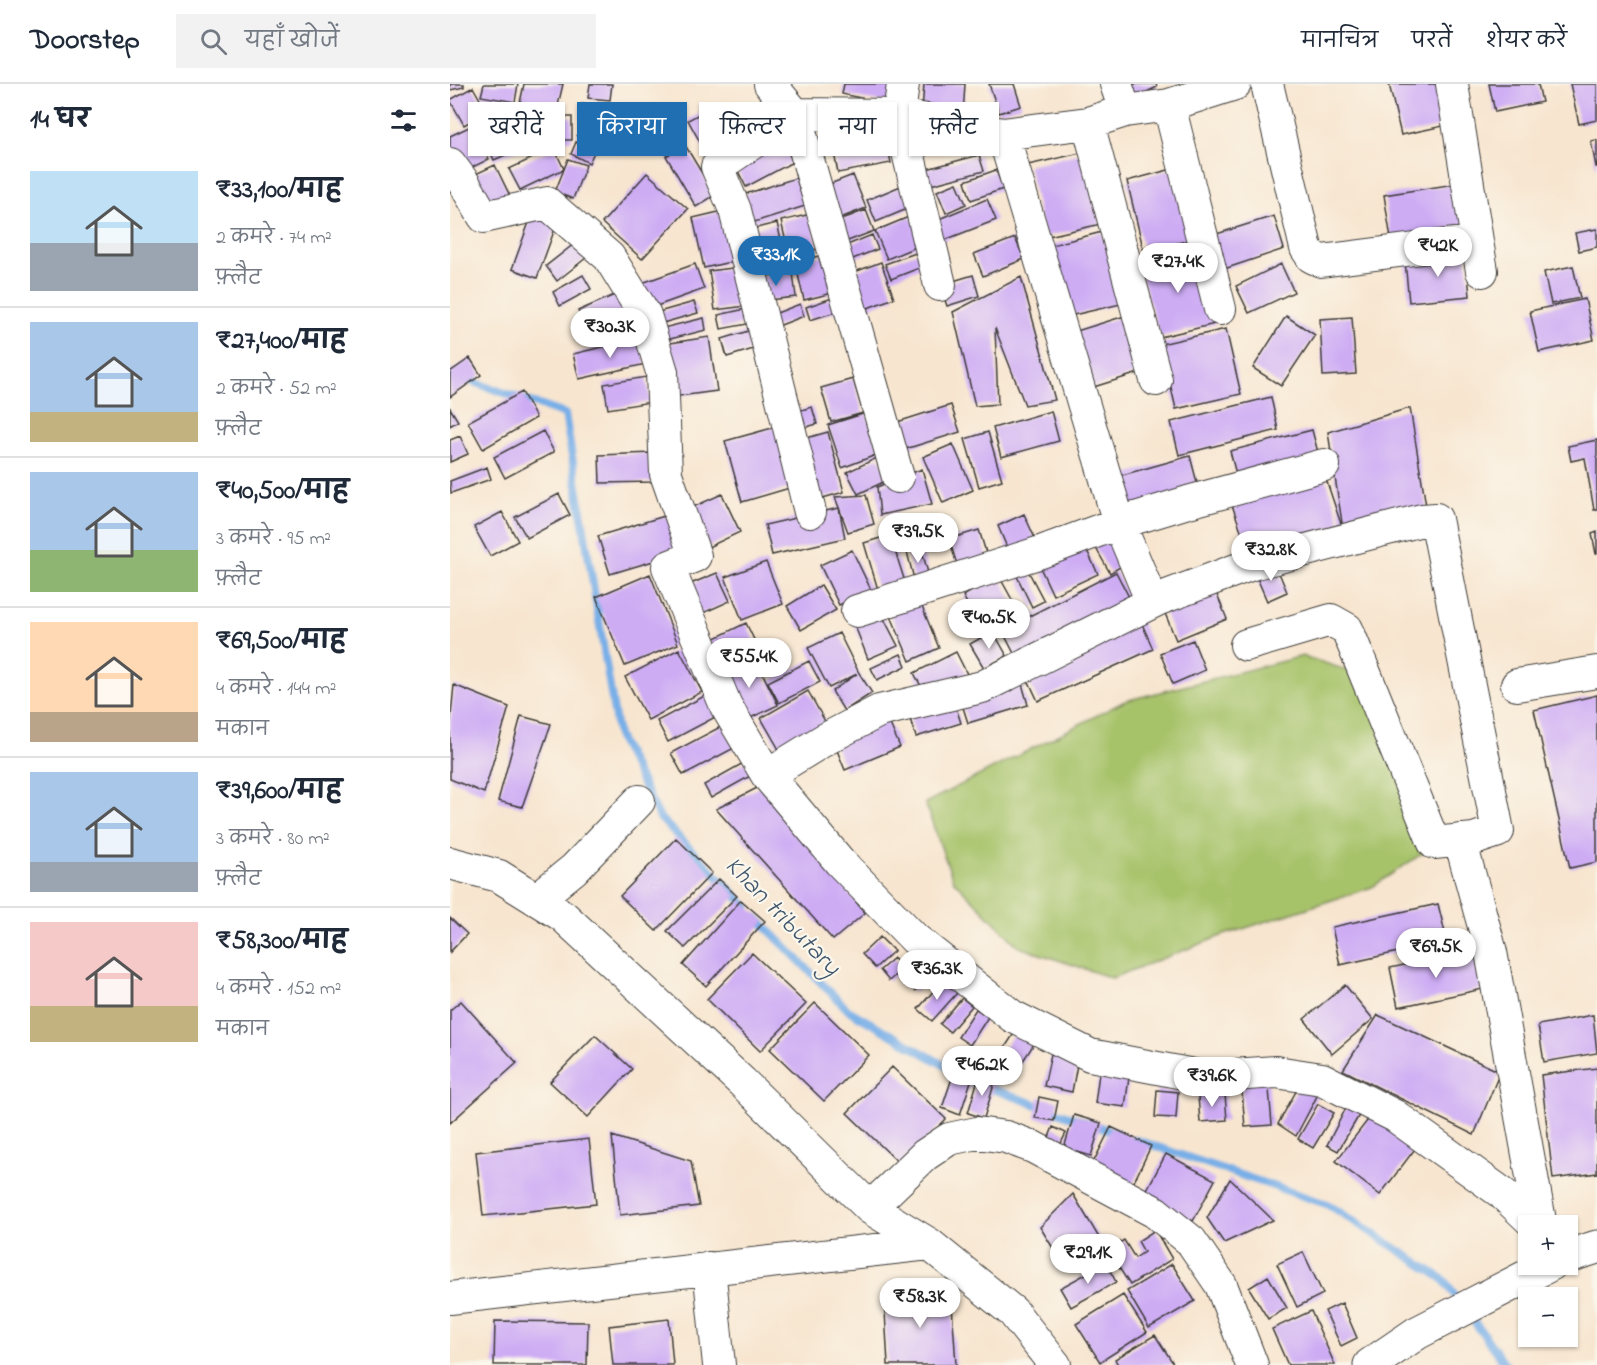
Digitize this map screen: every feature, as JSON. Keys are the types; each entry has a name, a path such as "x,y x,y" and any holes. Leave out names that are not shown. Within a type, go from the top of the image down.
{"main road":[{"path":"1370,1365 1417,1333 1531,1275"}],"street":[{"path":"770,84 785,102"},
{"path":"903,84 899,115 940,285"},
{"path":"806,114 899,115 1004,134 1088,123 1120,98 1169,105 1235,84"},
{"path":"1267,84 1306,248 1312,257 1321,261 1480,256 1452,84"},
{"path":"1169,105 1220,309"},
{"path":"1088,123 1156,380"},
{"path":"1004,134 1119,523 1152,602"},
{"path":"806,153 898,477"},
{"path":"733,156 717,167 735,210 810,512"},
{"path":"450,164 484,217 547,203 609,257 645,315 662,372 666,474 695,556 668,567 726,706 766,775 840,862 915,939 1012,1016 1090,1055 1204,1077 1276,1072 1322,1079 1395,1116 1502,1193 1527,1215"},
{"path":"857,611 1041,552 1119,523 1324,465"},
{"path":"766,775 824,740 879,711 982,687 1152,602 1252,564 1422,520 1436,519 1498,831 1474,838 1434,843 1347,629 1331,620 1246,645"},
{"path":"1517,685 1597,672"},
{"path":"537,899 574,869 639,801"},
{"path":"1460,840 1491,952 1537,1215"},
{"path":"450,863 499,876 563,915 741,1082 870,1208 929,1244 1013,1312 1055,1365"},
{"path":"870,1208 925,1155 949,1139 978,1133 1006,1137 1034,1147 1155,1212 1191,1241 1221,1285 1252,1365"},
{"path":"450,1298 929,1244"},
{"path":"709,1268 719,1365"}],"green space":[{"path":"1303,656 1368,677 1426,851 1372,887 1221,936 1112,978 1019,947 953,880 925,803 1125,701"}],"building":[{"path":"450,84 464,84 464,87 450,90"},
{"path":"484,84 518,84 515,102 481,96"},
{"path":"524,84 563,84 559,102 520,102"},
{"path":"590,84 612,84 610,100 588,98"},
{"path":"844,84 894,84 890,102 842,94"},
{"path":"924,84 965,84 964,102 923,102"},
{"path":"989,84 1014,84 1021,106 999,113 999,102 995,102"},
{"path":"1125,84 1156,84 1157,87 1132,99"},
{"path":"1389,84 1439,84 1448,125 1401,135"},
{"path":"1489,84 1538,84 1542,102 1495,112"},
{"path":"1570,84 1597,84 1597,120 1579,124"},
{"path":"473,87 481,102 468,102 468,123 464,125 450,100"},
{"path":"699,114 699,140 688,120"},
{"path":"565,117 572,117 572,140 565,140"},
{"path":"468,127 468,156 488,156 489,159 459,174 450,156 450,136"},
{"path":"1597,140 1597,167 1596,167 1591,141"},
{"path":"576,142 577,156 592,156 589,163 571,154"},
{"path":"687,148 715,195 696,207 666,156 687,156"},
{"path":"1085,152 1101,224 1044,237 1028,165"},
{"path":"537,156 558,156 564,169 520,190 509,169"},
{"path":"758,156 790,156 793,162 746,187 736,167"},
{"path":"835,156 890,156 891,163 838,173"},
{"path":"979,156 984,171 927,186 923,170"},
{"path":"568,159 586,165 573,199 555,192"},
{"path":"495,165 510,196 484,208 469,177"},
{"path":"1176,168 1193,239 1144,252 1127,181"},
{"path":"996,170 1003,189 971,200 965,181"},
{"path":"647,173 688,209 642,259 602,223"},
{"path":"853,175 866,208 830,222 817,189"},
{"path":"796,178 805,206 748,224 739,196"},
{"path":"957,183 966,204 946,213 937,191"},
{"path":"1461,183 1468,226 1391,239 1384,195"},
{"path":"903,185 912,207 876,222 867,200"},
{"path":"987,199 996,220 942,241 934,221"},
{"path":"727,210 739,260 704,268 693,218"},
{"path":"866,210 874,231 840,244 832,223"},
{"path":"532,214 557,223 537,278 512,269"},
{"path":"811,214 818,249 789,255 781,221"},
{"path":"911,216 923,244 887,259 875,231"},
{"path":"1274,216 1284,249 1218,271 1207,237"},
{"path":"777,223 786,261 757,268 748,230"},
{"path":"1597,229 1597,247 1579,251 1575,233"},
{"path":"1102,232 1125,303 1069,316 1052,245"},
{"path":"872,235 878,249 840,264 835,250"},
{"path":"1015,238 1024,259 983,276 974,254"},
{"path":"579,240 591,254 557,281 546,266"},
{"path":"927,249 932,263 891,279 885,264"},
{"path":"1198,251 1215,324 1160,337 1139,266"},
{"path":"831,253 841,291 804,300 795,262"},
{"path":"1466,255 1470,296 1409,302 1405,261"},
{"path":"881,262 894,298 857,312 844,276"},
{"path":"695,264 704,289 651,308 642,283"},
{"path":"1281,264 1294,292 1249,313 1236,286"},
{"path":"1573,266 1580,298 1551,304 1544,272"},
{"path":"740,267 746,306 715,310 709,271"},
{"path":"793,273 796,297 759,301 756,277"},
{"path":"583,275 591,289 560,306 553,292"},
{"path":"973,275 979,296 947,306 940,285"},
{"path":"1021,277 1055,400 1025,405 995,328 998,404 975,406 953,312"},
{"path":"626,290 640,321 591,342 578,311"},
{"path":"841,295 845,309 810,320 806,307"},
{"path":"1585,299 1594,340 1539,352 1530,311"},
{"path":"694,302 698,313 659,324 655,313"},
{"path":"800,304 804,316 773,328 769,316"},
{"path":"750,308 753,323 721,329 718,315"},
{"path":"1128,315 1145,371 1084,390 1067,334"},
{"path":"1286,316 1315,335 1281,386 1253,368"},
{"path":"1352,317 1356,374 1323,376 1320,319"},
{"path":"704,318 706,330 666,340 663,328"},
{"path":"755,329 760,347 727,357 722,339"},
{"path":"1226,329 1241,394 1176,409 1161,344"},
{"path":"709,337 717,391 672,397 664,344"},
{"path":"640,338 646,364 579,379 573,354"},
{"path":"470,358 481,375 450,397 450,372"},
{"path":"646,377 651,402 608,409 604,384"},
{"path":"853,379 863,413 831,422 821,388"},
{"path":"522,392 536,418 483,449 468,422"},
{"path":"1271,397 1278,430 1179,455 1171,422"},
{"path":"951,405 960,432 899,451 891,424"},
{"path":"812,407 817,424 796,430 791,413"},
{"path":"450,408 458,421 450,426"},
{"path":"1410,408 1427,512 1343,529 1328,432"},
{"path":"1051,411 1059,441 1001,457 993,428"},
{"path":"866,413 881,453 842,468 828,425"},
{"path":"776,427 793,487 742,502 725,441"},
{"path":"1312,430 1320,460 1238,482 1230,451"},
{"path":"543,431 554,452 505,478 494,457"},
{"path":"828,432 844,492 812,501 796,441"},
{"path":"988,432 1002,480 979,487 965,439"},
{"path":"460,436 468,454 450,462 450,440"},
{"path":"1597,440 1597,510 1594,510 1585,458 1571,461 1568,446"},
{"path":"953,444 973,490 943,503 923,457"},
{"path":"654,453 655,482 600,483 599,455"},
{"path":"1190,456 1200,494 1124,514 1115,477"},
{"path":"879,457 890,479 858,494 847,472"},
{"path":"487,467 491,479 451,493 450,481"},
{"path":"922,469 932,504 880,515 877,487"},
{"path":"1324,473 1341,524 1250,556 1232,505"},
{"path":"559,494 570,515 527,538 515,517"},
{"path":"722,494 740,532 700,551 682,512"},
{"path":"866,495 874,524 848,532 835,497"},
{"path":"839,508 845,538 772,555 765,525"},
{"path":"502,512 518,541 490,556 474,527"},
{"path":"1024,514 1038,545 1011,557 998,526"},
{"path":"668,515 680,553 610,574 598,536"},
{"path":"979,530 989,562 959,571 949,539"},
{"path":"1597,532 1597,554 1596,554 1592,534"},
{"path":"1110,533 1127,563 1110,573 1093,543"},
{"path":"890,535 906,585 879,593 864,543"},
{"path":"1083,542 1098,574 1053,595 1038,563"},
{"path":"920,544 930,580 915,583 906,548"},
{"path":"852,550 871,590 839,605 820,565"},
{"path":"766,562 783,604 742,620 725,577"},
{"path":"1024,563 1044,601 1032,607 1013,568"},
{"path":"1275,563 1287,592 1267,601 1254,571"},
{"path":"1116,572 1132,603 1018,661 1002,630"},
{"path":"717,573 730,601 701,614 688,585"},
{"path":"650,574 678,644 625,666 596,597"},
{"path":"999,576 1020,614 983,633 963,596"},
{"path":"821,585 836,610 801,630 787,606"},
{"path":"1213,585 1227,619 1176,640 1162,606"},
{"path":"918,597 939,648 910,661 888,609"},
{"path":"879,609 898,646 868,659 853,621"},
{"path":"1139,617 1153,649 1038,701 1023,669"},
{"path":"746,623 758,648 721,666 709,641"},
{"path":"993,631 1007,656 984,668 970,644"},
{"path":"839,633 872,693 844,711 832,691 857,674 829,688 808,648"},
{"path":"1193,640 1205,670 1173,684 1160,653"},
{"path":"679,649 702,692 648,720 625,677"},
{"path":"956,652 969,678 928,699 914,673"},
{"path":"901,654 906,666 877,680 871,668"},
{"path":"754,656 778,705 744,721 720,672"},
{"path":"809,661 820,682 779,703 768,682"},
{"path":"1021,680 1028,705 968,723 960,698"},
{"path":"454,685 509,707 484,793 450,779 450,726"},
{"path":"808,691 831,732 784,758 761,718"},
{"path":"712,692 723,713 668,742 657,721"},
{"path":"1597,695 1597,862 1570,868 1534,710"},
{"path":"953,698 961,723 916,737 908,713"},
{"path":"886,715 900,747 845,770 832,738"},
{"path":"521,716 551,724 522,807 498,801"},
{"path":"724,725 736,747 683,775 671,753"},
{"path":"745,762 752,775 711,798 704,785"},
{"path":"761,786 865,913 833,940 716,809"},
{"path":"676,838 712,873 656,931 620,896"},
{"path":"719,879 737,896 685,948 667,931"},
{"path":"741,900 765,921 706,986 683,965"},
{"path":"1438,904 1447,941 1340,965 1332,927"},
{"path":"450,918 467,934 450,952"},
{"path":"880,937 894,951 875,968 862,954"},
{"path":"1474,950 1483,989 1398,1007 1390,968"},
{"path":"752,953 806,1004 760,1051 707,999"},
{"path":"923,953 937,965 915,991 901,979"},
{"path":"894,958 903,968 889,981 880,970"},
{"path":"942,981 957,993 932,1021 918,1009"},
{"path":"1345,985 1373,1019 1332,1054 1304,1019"},
{"path":"962,998 972,1006 950,1032 940,1024"},
{"path":"461,1001 517,1063 450,1123 450,1010"},
{"path":"815,1003 869,1055 824,1101 770,1049"},
{"path":"976,1009 988,1017 970,1045 958,1037"},
{"path":"1378,1015 1500,1072 1474,1135 1343,1070"},
{"path":"1593,1015 1597,1053 1544,1062 1538,1025"},
{"path":"1015,1032 1034,1044 1017,1070 998,1058"},
{"path":"595,1035 632,1069 588,1117 550,1082"},
{"path":"1051,1054 1078,1059 1072,1092 1044,1086"},
{"path":"1100,1066 1130,1070 1125,1107 1095,1103"},
{"path":"892,1067 946,1119 901,1165 847,1113"},
{"path":"1597,1068 1597,1173 1553,1179 1541,1075"},
{"path":"954,1072 972,1078 960,1115 942,1108"},
{"path":"979,1076 995,1081 984,1118 968,1113"},
{"path":"1268,1077 1272,1125 1245,1127 1241,1079"},
{"path":"1299,1086 1317,1096 1296,1136 1278,1124"},
{"path":"1157,1090 1178,1092 1176,1118 1155,1117"},
{"path":"1225,1094 1227,1120 1200,1122 1198,1096"},
{"path":"1039,1097 1058,1101 1054,1121 1035,1118"},
{"path":"1318,1104 1334,1113 1313,1148 1298,1139"},
{"path":"1347,1106 1361,1112 1338,1151 1327,1145"},
{"path":"1374,1112 1418,1145 1380,1195 1336,1161"},
{"path":"1074,1115 1101,1123 1091,1156 1064,1148"},
{"path":"1053,1127 1066,1133 1059,1147 1047,1142"},
{"path":"1111,1127 1151,1146 1131,1188 1090,1169"},
{"path":"612,1136 691,1161 699,1206 620,1215"},
{"path":"589,1139 596,1204 483,1216 476,1152"},
{"path":"1166,1154 1215,1180 1193,1221 1144,1195"},
{"path":"1230,1179 1273,1220 1224,1243 1207,1218"},
{"path":"1073,1194 1104,1246 1066,1269 1040,1227"},
{"path":"1155,1230 1172,1259 1130,1285 1108,1250 1124,1240 1135,1258 1144,1252 1138,1241"},
{"path":"1303,1252 1323,1294 1297,1307 1277,1264"},
{"path":"1106,1263 1116,1282 1071,1307 1060,1288"},
{"path":"1172,1264 1195,1301 1149,1328 1127,1291"},
{"path":"1268,1276 1287,1308 1268,1319 1249,1288"},
{"path":"951,1290 956,1365 888,1365 884,1294"},
{"path":"1123,1295 1147,1332 1100,1362 1076,1324"},
{"path":"1342,1303 1357,1338 1341,1346 1325,1311"},
{"path":"1311,1311 1335,1365 1288,1365 1272,1329"},
{"path":"669,1319 673,1365 613,1365 609,1326"},
{"path":"495,1321 588,1322 587,1365 494,1365"},
{"path":"1155,1335 1173,1363 1170,1365 1118,1365 1115,1359"}],"waterway":[{"name":"Khan tributary","path":"450,374 565,414 618,736 660,818 747,907"},
{"name":"Khan tributary","path":"757,918 848,1010 975,1083 1117,1133"},
{"name":"Khan tributary","path":"1134,1139 1329,1205 1443,1279 1461,1303"},
{"name":"Khan tributary","path":"1469,1315 1506,1365"}]}
